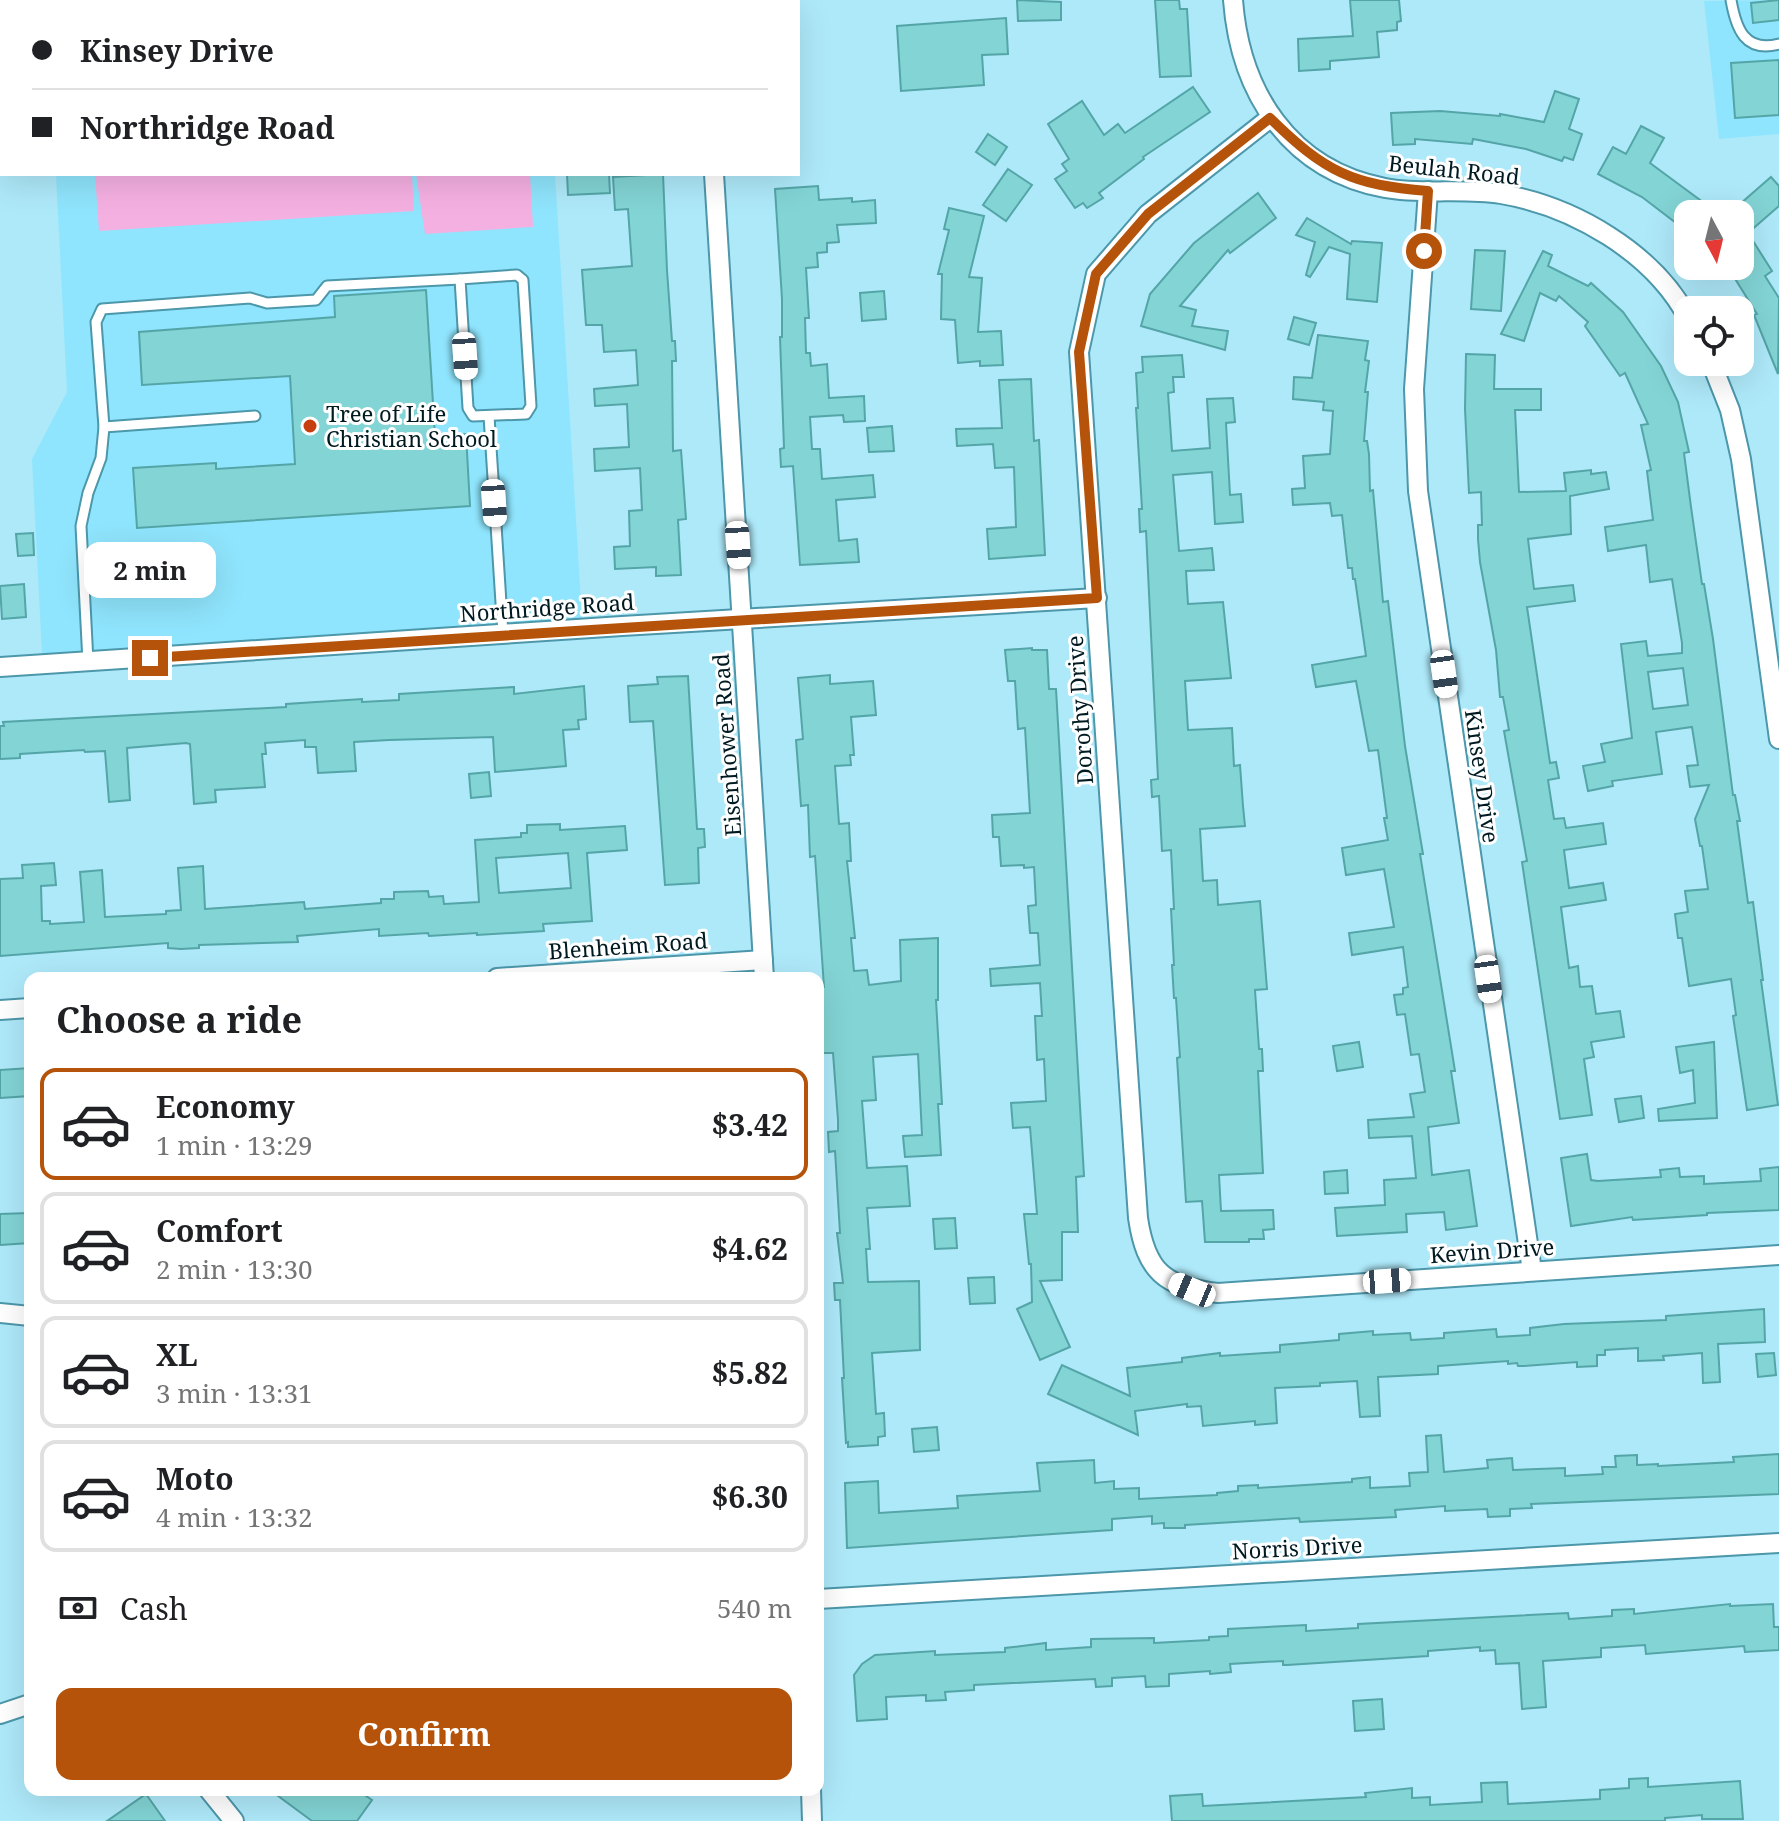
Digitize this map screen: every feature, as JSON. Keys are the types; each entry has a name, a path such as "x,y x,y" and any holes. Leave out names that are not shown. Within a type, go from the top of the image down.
{"street":[{"name":"Beulah Road","path":"1233,0 1235,28 1244,65 1270,118 1304,152 1341,174 1385,188 1500,194 1544,205 1621,244 1656,273 1674,298"},
{"name":"Dorothy Drive","path":"1163,1277 1149,1261 1138,1218 1079,352 1096,274 1148,214 1270,118"},
{"name":"Eisenhower Road","path":"714,176 764,969"},
{"name":"Kinsey Drive","path":"1428,191 1414,389 1418,491 1532,1271"},
{"path":"1717,376 1730,410 1741,459 1779,739"},
{"name":"Northridge Road","path":"0,667 1097,598"},
{"name":"Blenheim Road","path":"675,972 764,969"},
{"path":"0,1010 24,1008"},
{"name":"Kevin Drive","path":"1163,1277 1192,1290 1230,1293 1779,1255"},
{"path":"0,1313 24,1315"},
{"name":"Norris Drive","path":"824,1599 1779,1543"},
{"path":"0,1714 24,1706"},
{"path":"214,1796 234,1821"},
{"path":"811,1796 812,1821"}],"lane":[{"path":"1731,0 1740,32 1748,41 1762,47 1779,44"},
{"path":"88,662 81,526 88,493 101,458 104,427 96,322 102,309 250,298 267,303 316,300 327,286 517,275 523,280 531,406 526,414 473,416 468,408 460,279"},
{"path":"104,427 255,416"},
{"path":"489,416 503,634"}],"shaded area":[{"path":"1779,0 1779,134 1719,139 1704,1"},
{"name":"Tree of Life Christian School","path":"56,176 555,176 582,619 42,654 32,459 67,392"},
{"path":"95,176 412,176 414,211 99,231"},
{"path":"416,176 530,176 533,227 425,234"}],"building":[{"path":"1017,0 1061,2 1061,20 1018,21"},
{"path":"1155,0 1179,0 1180,9 1187,9 1191,76 1160,77"},
{"path":"1350,0 1399,0 1401,21 1397,22 1397,30 1377,32 1379,57 1330,61 1330,69 1299,71 1298,39 1353,36"},
{"path":"1779,0 1779,20 1753,23 1751,3"},
{"path":"1006,18 1008,54 982,55 984,85 901,91 897,26"},
{"path":"1779,60 1779,115 1735,118 1731,63"},
{"path":"1193,87 1210,112 1143,157 1099,193 1103,198 1087,208 1083,203 1075,208 1055,179 1067,171 1062,164 1069,159 1048,124 1082,101 1104,135 1118,124 1125,133"},
{"path":"1555,91 1579,99 1569,129 1582,134 1573,160 1564,157 1562,161 1526,149 1473,139 1472,144 1415,139 1415,144 1393,145 1391,113 1440,111 1500,114 1544,122"},
{"path":"1641,126 1664,138 1650,163 1700,200 1674,200 1674,221 1642,197 1598,174 1613,147 1626,154"},
{"path":"988,134 1007,147 995,165 976,152"},
{"path":"1008,169 1032,185 1006,221 983,205"},
{"path":"567,176 609,176 610,193 568,195"},
{"path":"663,176 667,270 676,361 672,361 673,451 681,450 686,519 678,520 681,575 656,576 656,567 615,569 614,547 630,546 629,511 642,510 640,468 595,471 594,449 629,447 627,404 595,406 594,389 638,385 636,350 604,352 602,325 586,325 582,270 632,266 628,209 615,210 613,177"},
{"path":"1771,177 1779,186 1779,206 1754,228 1754,200 1745,200"},
{"path":"818,186 819,200 875,200 876,223 837,225 839,242 827,243 827,252 817,253 818,267 806,268 809,318 805,318 806,353 810,353 811,366 827,364 829,398 864,396 865,421 844,422 843,415 810,417 812,449 820,449 822,479 873,475 875,497 836,500 839,541 857,539 859,562 800,565 793,466 781,467 780,449 784,448 780,337 782,299 775,189"},
{"path":"1258,193 1276,218 1230,253 1228,250 1180,306 1196,310 1192,326 1228,331 1225,350 1141,326 1150,294 1194,243"},
{"path":"949,208 984,216 969,277 982,278 978,332 1001,331 1003,365 980,366 980,361 958,363 955,320 941,319 942,274 938,274 949,230 944,229"},
{"path":"1307,218 1351,244 1352,241 1382,243 1377,302 1347,299 1350,254 1329,247 1310,277 1306,275 1315,242 1296,235"},
{"path":"1754,242 1772,271 1765,276 1779,298 1778,374 1754,315 1757,314 1754,296 1746,296 1736,280 1754,280"},
{"path":"1475,250 1505,251 1501,311 1471,309"},
{"path":"1543,251 1552,255 1548,266 1588,286 1591,283 1623,312 1661,366 1678,402 1689,452 1684,453 1691,507 1713,639 1733,795 1740,821 1737,821 1748,903 1753,902 1778,1105 1747,1110 1733,1016 1736,1015 1731,979 1689,986 1682,938 1678,938 1675,914 1688,912 1685,891 1708,889 1695,819 1709,785 1690,787 1687,766 1698,765 1692,727 1656,732 1662,774 1612,781 1613,786 1588,791 1583,766 1605,762 1601,744 1632,738 1621,644 1646,641 1648,656 1682,653 1672,579 1650,582 1646,545 1608,551 1605,527 1653,520 1647,471 1651,470 1641,425 1648,424 1625,373 1620,376 1585,326 1588,322 1559,296 1556,301 1540,293 1524,341 1501,334","holes":["1683,668 1688,705 1653,709 1648,672"]},
{"path":"426,290 435,436 466,434 470,506 137,528 133,468 216,463 216,469 295,464 290,376 142,385 139,332 335,317 334,296"},
{"path":"884,291 886,319 862,321 860,293"},
{"path":"1294,317 1316,323 1309,345 1288,339"},
{"path":"1318,335 1368,341 1364,441 1367,441 1369,454 1370,491 1373,490 1383,602 1388,601 1405,746 1423,854 1420,854 1455,1071 1451,1071 1459,1123 1428,1127 1432,1175 1469,1170 1477,1226 1446,1230 1444,1212 1406,1214 1407,1232 1337,1236 1335,1208 1385,1205 1384,1180 1416,1178 1412,1136 1369,1138 1368,1120 1414,1117 1410,1094 1425,1092 1419,1054 1411,1055 1405,1014 1397,1015 1394,995 1403,994 1403,988 1408,987 1403,947 1352,955 1349,933 1394,927 1384,869 1346,875 1342,848 1388,840 1378,750 1369,751 1356,681 1316,687 1312,665 1366,656 1355,579 1352,568 1348,568 1342,515 1332,516 1330,503 1293,505 1292,489 1305,488 1303,456 1330,454 1333,411 1323,410 1324,402 1293,399 1294,377 1312,378"},
{"path":"1466,354 1495,355 1494,389 1541,389 1541,410 1515,410 1519,492 1566,491 1564,473 1591,470 1591,474 1606,472 1609,489 1570,496 1571,534 1528,539 1534,589 1573,585 1575,601 1527,607 1550,763 1556,762 1559,778 1548,780 1554,819 1564,818 1566,828 1603,823 1606,844 1564,850 1569,888 1603,883 1606,900 1561,907 1569,968 1578,966 1580,987 1592,986 1596,1014 1620,1011 1624,1037 1591,1042 1594,1057 1584,1059 1592,1115 1560,1119 1522,862 1527,861 1504,731 1509,730 1503,697 1500,697 1496,650 1480,562 1478,525 1482,525 1481,492 1469,493"},
{"path":"1182,355 1184,377 1173,377 1174,392 1168,393 1172,451 1210,448 1207,399 1233,398 1235,422 1226,423 1230,495 1241,494 1243,522 1215,524 1212,472 1173,475 1179,551 1212,548 1214,570 1186,571 1188,604 1223,602 1231,678 1185,681 1188,730 1232,728 1234,766 1240,765 1245,826 1200,829 1203,881 1217,880 1218,905 1260,901 1267,989 1255,990 1263,1071 1258,1071 1263,1173 1219,1175 1221,1211 1273,1210 1274,1229 1263,1230 1264,1239 1249,1239 1249,1242 1205,1242 1202,1201 1186,1202 1177,1058 1180,1057 1172,965 1171,909 1174,909 1171,850 1162,851 1159,796 1152,797 1151,780 1158,779 1146,531 1140,532 1139,509 1142,509 1136,373 1143,372 1142,357"},
{"path":"1031,379 1034,441 1039,440 1045,555 989,559 987,529 1016,527 1014,467 995,468 993,444 957,446 956,429 1002,428 999,380"},
{"path":"892,426 894,451 869,452 867,428"},
{"path":"33,533 34,555 18,556 16,534"},
{"path":"24,584 26,617 2,619 0,586"},
{"path":"1005,650 1047,650 1049,689 1056,689 1084,1176 1076,1177 1078,1232 1062,1232 1062,1280 1040,1281 1070,1347 1040,1360 1017,1309 1032,1302 1031,1264 1024,1214 1037,1214 1030,1127 1013,1128 1011,1103 1046,1101 1044,1059 1037,1060 1035,1016 1042,1016 1040,983 991,986 990,969 1040,965 1038,933 1030,933 1028,906 1036,905 1034,867 1001,866 999,837 993,837 992,815 1030,813 1025,728 1018,729 1015,681 1008,681"},
{"path":"830,675 830,684 873,681 876,715 851,717 854,755 850,755 851,765 835,766 839,824 849,823 851,861 847,861 855,938 851,938 854,971 867,970 869,985 901,981 900,940 938,938 936,1000 942,1104 938,1104 941,1155 905,1157 903,1136 922,1135 918,1054 873,1057 876,1100 862,1101 867,1168 907,1166 910,1206 867,1208 870,1249 866,1249 868,1282 919,1281 920,1350 872,1353 876,1414 884,1413 885,1436 878,1437 878,1445 848,1447 846,1443 840,1300 835,1300 834,1283 843,1283 837,1233 840,1233 835,1151 829,1152 828,1132 838,1131 838,1120 833,1053 824,1053 824,972 815,856 810,857 808,805 801,806 796,740 803,739 798,678"},
{"path":"688,676 697,829 704,829 705,847 698,848 699,883 665,885 653,721 630,722 628,686 658,684 657,677"},
{"path":"584,686 586,719 578,720 579,729 563,730 566,766 495,772 493,737 354,742 356,771 318,773 316,747 305,747 305,740 265,743 266,754 262,754 265,787 215,790 216,802 194,804 190,744 186,743 127,748 130,800 109,802 105,751 20,754 20,758 0,759 0,726 4,726 3,722 286,707 286,704 362,699 362,702 399,700 399,694 514,687 514,694"},
{"path":"489,772 491,796 471,798 469,774"},
{"path":"560,824 560,830 625,826 627,850 587,853 592,921 543,924 544,931 477,935 429,936 428,933 379,936 379,929 297,936 298,942 199,945 199,948 181,949 168,948 168,943 0,956 0,879 23,878 22,865 54,863 56,885 41,886 42,921 50,921 50,924 84,922 80,872 102,870 105,917 166,914 166,911 181,910 178,868 203,866 205,909 304,902 305,909 381,903 381,899 394,899 394,892 428,891 429,897 443,896 444,904 479,902 475,840 521,837 521,833 527,833 527,825","holes":["568,853 571,888 499,893 496,858"]},
{"path":"1359,1042 1363,1067 1337,1071 1333,1046"},
{"path":"1714,1042 1717,1118 1659,1121 1658,1109 1695,1103 1693,1070 1680,1073 1676,1047"},
{"path":"24,1068 24,1096 0,1098 0,1070"},
{"path":"1641,1096 1644,1118 1619,1122 1615,1099"},
{"path":"1587,1154 1591,1180 1598,1181 1661,1177 1660,1170 1679,1168 1680,1177 1704,1176 1704,1184 1761,1181 1760,1169 1779,1167 1779,1210 1633,1220 1632,1217 1571,1226 1561,1158"},
{"path":"1347,1170 1348,1193 1325,1194 1324,1172"},
{"path":"24,1213 24,1243 0,1245 0,1214"},
{"path":"955,1218 957,1248 935,1249 933,1219"},
{"path":"994,1277 995,1303 970,1304 968,1278"},
{"path":"1764,1309 1765,1342 1718,1344 1720,1382 1703,1383 1702,1353 1638,1361 1638,1348 1605,1350 1605,1355 1597,1355 1597,1366 1577,1367 1577,1362 1518,1366 1517,1363 1508,1364 1508,1361 1438,1366 1438,1374 1378,1377 1380,1416 1360,1417 1357,1381 1320,1383 1320,1386 1275,1388 1277,1423 1255,1425 1255,1421 1203,1426 1201,1406 1187,1407 1187,1404 1135,1411 1138,1435 1048,1394 1062,1365 1130,1396 1127,1368 1182,1362 1182,1358 1220,1353 1220,1356 1280,1352 1280,1345 1339,1340 1339,1334 1373,1331 1373,1335 1410,1333 1411,1340 1444,1338 1444,1333 1496,1329 1497,1337 1530,1335 1530,1328 1564,1324 1666,1320 1666,1316"},
{"path":"1774,1353 1776,1375 1758,1377 1756,1354"},
{"path":"937,1427 939,1450 914,1452 912,1429"},
{"path":"1441,1435 1444,1472 1488,1468 1487,1460 1512,1458 1513,1470 1565,1468 1565,1476 1603,1474 1602,1467 1616,1467 1615,1456 1637,1455 1637,1465 1658,1466 1734,1462 1733,1457 1779,1454 1779,1494 1531,1504 1532,1508 1510,1509 1510,1516 1488,1517 1487,1509 1445,1511 1445,1506 1395,1510 1396,1517 1300,1522 1299,1518 1185,1525 1185,1528 1164,1528 1164,1523 1152,1524 1152,1516 1112,1519 1112,1530 847,1548 845,1483 878,1481 879,1513 958,1508 957,1496 1040,1491 1037,1463 1094,1460 1095,1483 1114,1481 1114,1489 1139,1488 1139,1499 1217,1495 1238,1491 1238,1486 1258,1485 1258,1488 1352,1482 1352,1479 1370,1477 1370,1488 1410,1486 1409,1473 1428,1472 1426,1436"},
{"path":"1730,1604 1773,1604 1774,1627 1779,1627 1779,1650 1745,1652 1744,1646 1646,1654 1645,1645 1601,1648 1601,1657 1543,1661 1546,1707 1522,1709 1519,1663 1496,1664 1495,1650 1480,1651 1480,1647 1428,1651 1428,1656 1287,1665 1283,1665 1283,1661 1230,1664 1231,1672 1169,1674 1169,1686 1146,1687 1145,1676 1112,1678 1112,1686 1096,1687 1095,1679 974,1685 974,1690 945,1692 946,1700 926,1701 926,1695 886,1697 887,1719 857,1721 854,1675 862,1664 875,1655 935,1651 935,1655 1005,1652 1005,1648 1046,1643 1046,1650 1091,1647 1091,1639 1154,1638 1154,1643 1209,1640 1209,1637 1228,1636 1228,1629 1306,1625 1306,1631 1358,1628 1358,1624 1568,1613 1569,1619 1612,1616 1612,1610 1634,1609 1634,1614"},
{"path":"1382,1699 1384,1729 1355,1731 1353,1701"},
{"path":"1648,1778 1648,1787 1740,1781 1743,1819 1702,1819 1702,1815 1665,1818 1665,1821 1172,1821 1170,1796 1202,1794 1203,1806 1366,1797 1365,1793 1412,1788 1412,1798 1430,1797 1430,1805 1482,1802 1481,1783 1507,1782 1508,1804 1600,1799 1600,1790 1629,1788 1629,1779"},
{"path":"147,1796 165,1821 107,1821"},
{"path":"278,1796 366,1796 372,1800 357,1821 312,1821"}],"place":[{"name":"Tree of Life Christian School","path":"310,426"}],"route":[{"path":"150,658 1097,598 1079,352 1096,274 1148,214 1270,118 1304,152 1341,174 1385,188 1428,191 1424,251"}]}
